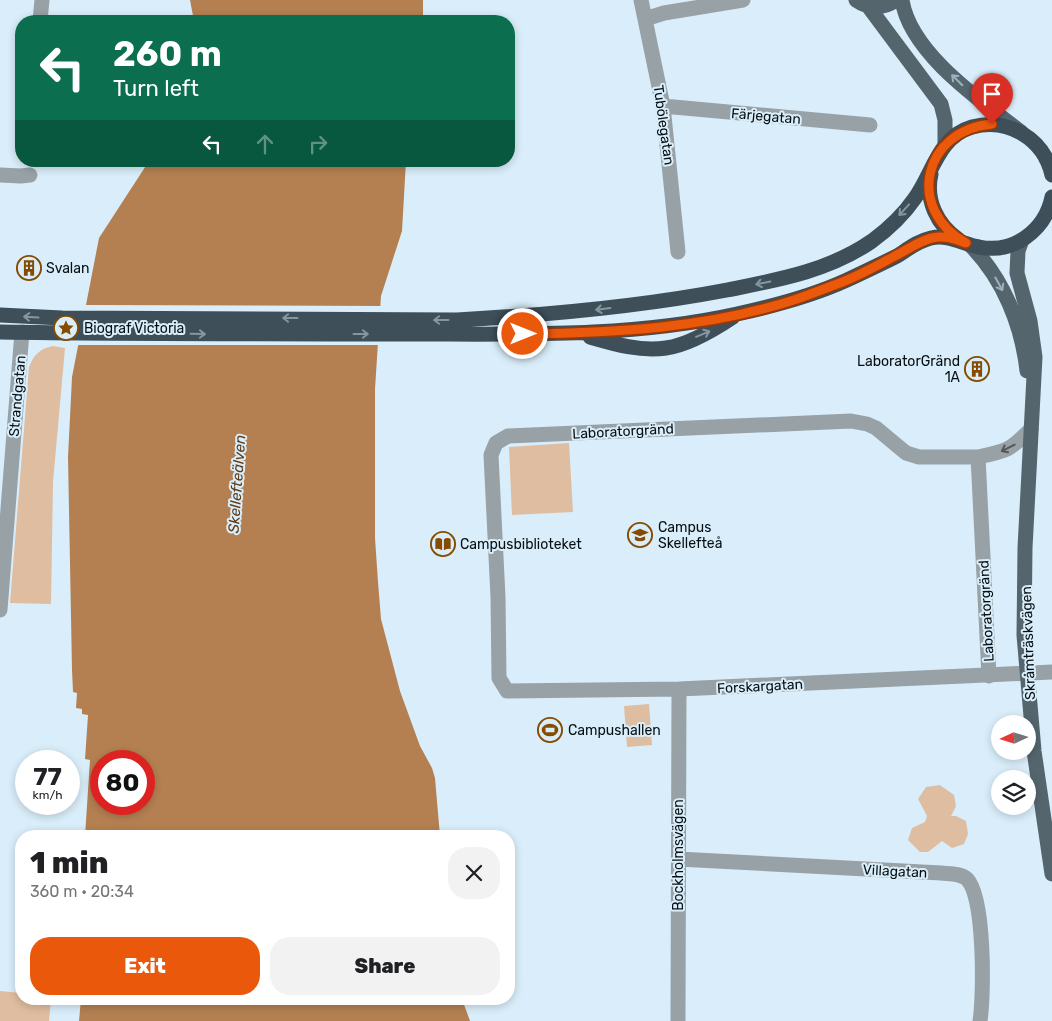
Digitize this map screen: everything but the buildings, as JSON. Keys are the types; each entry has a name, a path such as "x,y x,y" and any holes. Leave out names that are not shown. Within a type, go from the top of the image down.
{"highway":[{"path":"409,327 457,320 602,309 686,298 766,282 818,269 855,252 874,239 915,198 942,149 961,132 980,125 1001,125 1022,132 1046,149 1046,157 1052,175"},
{"path":"942,149 929,179 931,201 942,225 953,236 968,244"},
{"path":"0,315 62,325 409,327 579,334 630,331 678,325 736,314 797,299 845,281 920,242 933,238 949,237 990,249 1000,248 1022,240 1040,224 1051,206"},
{"path":"579,334 642,349 667,348 714,330 736,314"},
{"path":"0,332 22,332 62,325"}],"main road":[{"path":"862,3 884,6 896,0"},
{"path":"902,0 907,20 934,58 966,89 1022,132"},
{"path":"862,3 940,104 945,120 942,149"},
{"name":"Skråmträskvägen","path":"1022,240 1018,251 1017,273 1030,321 1035,357 1025,548 1024,635 1034,751 1052,874"},
{"name":"Skråmträskvägen","path":"968,244 986,262 1004,293 1020,335 1027,365 1032,410"}],"street":[{"path":"41,15 42,0"},
{"name":"Tubölegatan","path":"641,0 663,106 678,252"},
{"path":"645,19 664,13 743,0"},
{"name":"Färjegatan","path":"663,106 870,126"},
{"path":"0,175 21,176 29,172"},
{"name":"Strandgatan","path":"0,610 22,332"},
{"name":"Laboratorgränd","path":"499,678 498,597 491,455 496,443 508,436 852,421 876,428 906,453 919,457 978,457 1002,452 1013,447 1031,429"},
{"name":"Laboratorgränd","path":"978,457 989,676"},
{"name":"Forskargatan","path":"499,678 507,690 678,689 1052,672"},
{"name":"Bockholmsvägen","path":"678,689 678,1021"},
{"name":"Villagatan","path":"678,858 941,873 964,877 973,889 980,930 983,982 980,1021"}],"shaded area":[{"path":"53,346 65,348 53,482 51,604 10,603 29,367 38,353"},
{"path":"569,443 573,512 512,515 509,447"},
{"path":"649,704 652,745 627,747 624,706"},
{"path":"940,785 954,795 956,806 951,816 956,816 966,821 968,834 964,844 952,848 942,841 928,852 920,852 908,840 912,828 925,822 927,816 918,799 926,787"},
{"path":"0,991 15,992 15,1005 50,1005 49,1021 0,1021"}],"water":[{"path":"190,0 423,0 423,15 193,15"},
{"name":"Skellefteälven","path":"145,167 406,167 402,231 381,296 375,389 375,538 381,619 400,691 420,746 432,768 435,778 439,830 85,830 90,760 85,759 88,715 82,714 82,709 76,708 77,693 73,692 68,457 72,377 99,238"},
{"path":"80,1005 464,1005 470,1021 79,1021"}],"pier":[{"path":"83,305 383,306 381,345 76,345"}],"place":[{"name":"Svalan","path":"29,268"},
{"name":"Biograf Victoria","path":"66,328"},
{"name":"LaboratorGränd 1A","path":"977,369"},
{"name":"Campus Skellefteå","path":"640,535"},
{"name":"Campusbiblioteket","path":"443,544"},
{"name":"Campushallen","path":"550,730"}],"route":[{"path":"523,334 579,334 630,331 678,325 736,314 797,299 845,281 920,242 933,238 949,237 966,243 959,240 942,225 929,194 929,179 938,154 952,138 970,128 992,124"}]}
